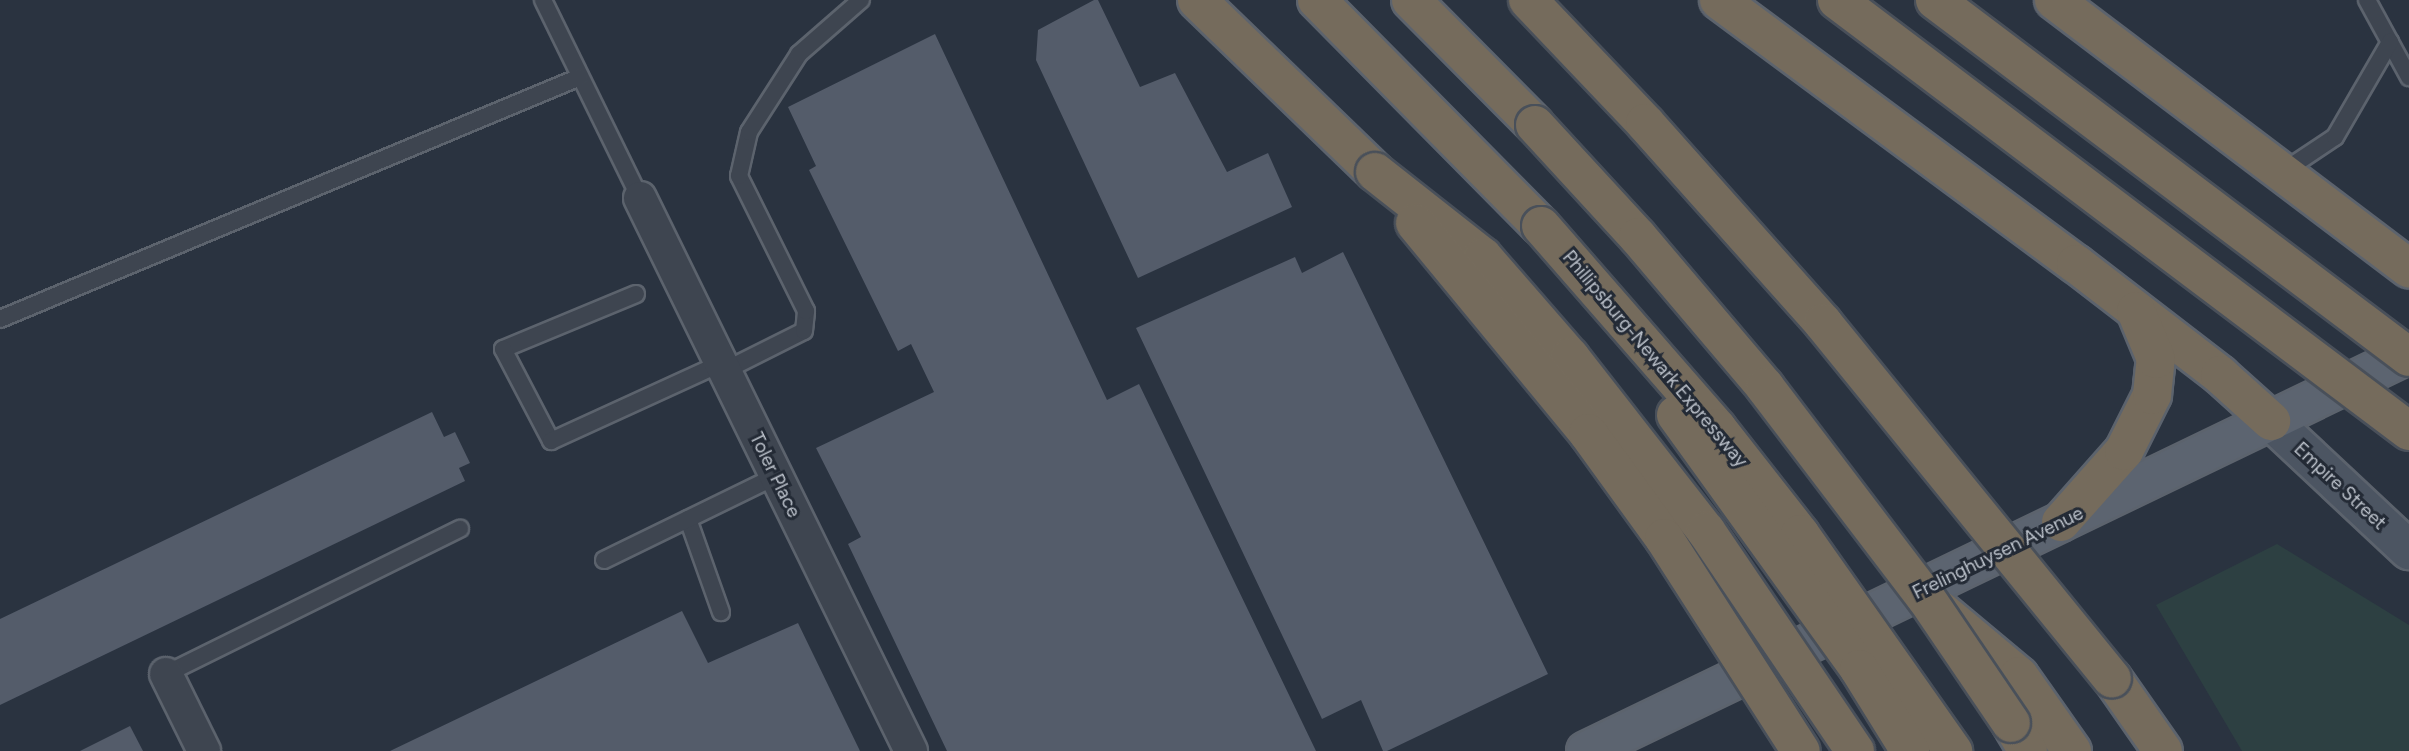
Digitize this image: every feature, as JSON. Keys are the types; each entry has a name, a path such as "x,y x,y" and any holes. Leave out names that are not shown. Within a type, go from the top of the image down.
{"highway":[{"path":"1197,0 1375,172 1483,257 1570,357 1706,531 1854,751"},
{"name":"Phillipsburg-Newark Expressway","path":"1317,0 1541,226 1717,428 1816,555 1953,751"},
{"path":"1410,0 1638,237 1765,387 2027,727 2072,751"},
{"path":"1528,0 1645,122 1823,323 2112,678 2163,751"},
{"path":"1719,0 2076,264 2271,421"},
{"path":"1837,0 2409,431"},
{"path":"1935,0 2409,355"},
{"path":"2054,0 2284,171 2409,268"},
{"path":"1375,172 1588,433 1730,635 1801,751"},
{"path":"1541,226 1859,669 1910,751"},
{"path":"2060,523 2124,451 2152,395 2156,359 2146,326 2135,309"}],"main road":[{"name":"Frelinghuysen Avenue","path":"1586,751 2409,355"}],"street":[{"name":"Toler Place","path":"640,198 911,751"},
{"name":"Empire Street","path":"2271,421 2409,550"},
{"path":"166,674 204,751"}],"lane":[{"path":"543,0 640,198"},
{"path":"636,294 503,349 551,440 804,331 806,311 739,176 749,132 799,54 861,0"},
{"path":"2367,0 2409,77"},
{"path":"2284,171 2335,137 2390,42"},
{"path":"0,319 580,77"},
{"path":"604,560 776,476"},
{"path":"688,519 720,612"},
{"path":"166,674 460,529"}],"shaded area":[{"path":"2277,544 2409,625 2409,751 2242,751 2156,605"}],"building":[{"path":"1098,0 1140,87 1175,73 1227,172 1268,153 1292,207 1138,278 1036,60 1038,30"},
{"path":"935,34 1107,400 1139,384 1316,751 947,751 848,544 861,537 816,448 934,392 911,344 898,351 809,170 816,166 788,107"},
{"path":"1343,252 1548,674 1387,751 1383,751 1361,700 1322,719 1136,328 1295,257 1302,273"},
{"path":"432,412 444,437 455,432 470,463 459,468 465,481 0,705 0,619"},
{"path":"682,611 708,663 798,623 860,751 390,751"},
{"path":"130,726 143,751 80,751"}]}
